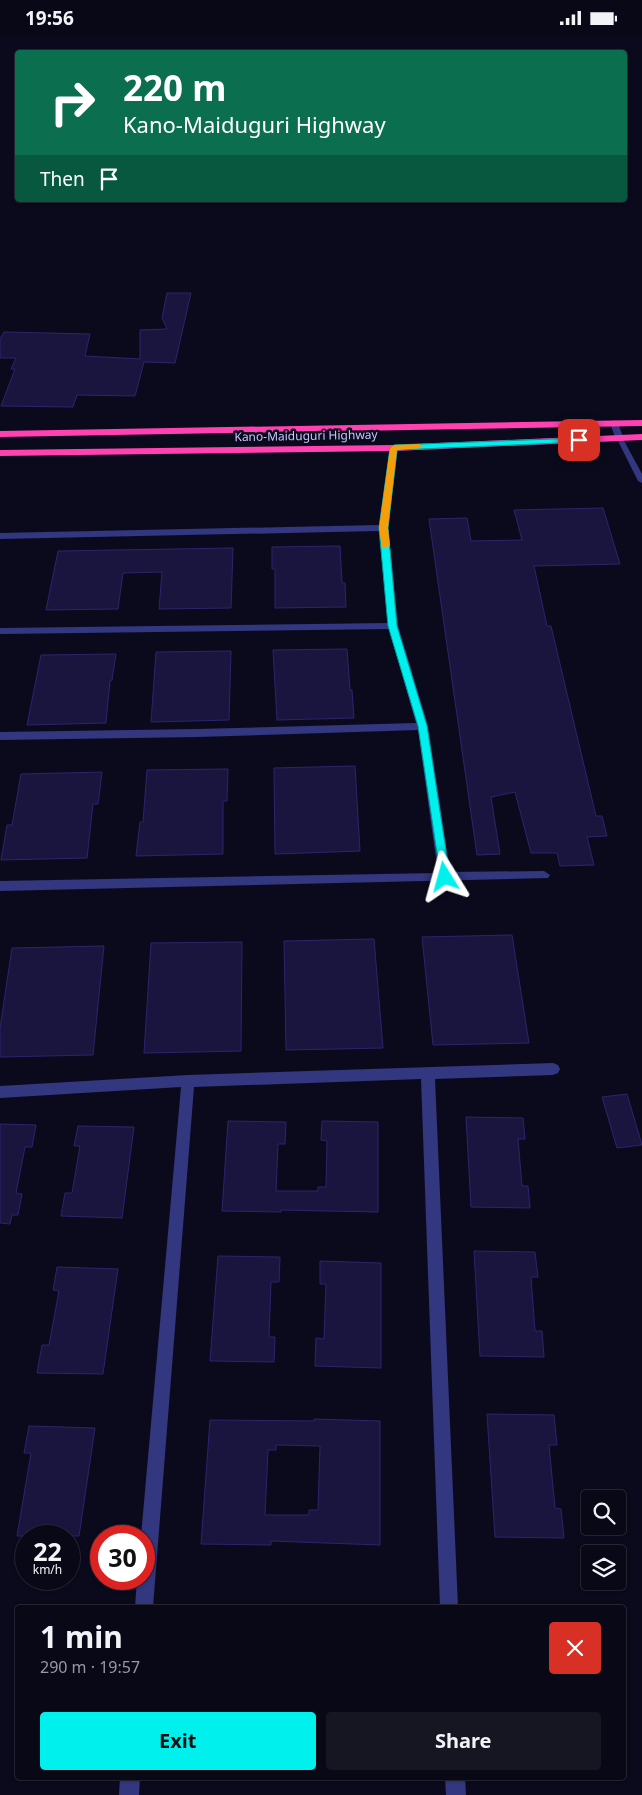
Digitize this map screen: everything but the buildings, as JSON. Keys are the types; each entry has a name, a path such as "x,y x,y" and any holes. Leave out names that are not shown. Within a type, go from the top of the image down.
{"highway":[{"name":"Kano-Maiduguri Highway","path":"0,434 642,423"},
{"name":"Kano-Maiduguri Highway","path":"0,453 394,448 642,437"}],"street":[{"path":"614,423 619,437"},
{"path":"394,448 384,528 393,626 422,726 445,877"},
{"path":"0,536 384,528"},
{"path":"0,631 393,626"},
{"path":"0,736 197,733 422,726"},
{"path":"0,885 544,875"},
{"path":"0,1092 188,1081 553,1069"},
{"path":"428,1074 449,1605"},
{"path":"144,1605 188,1081"},
{"path":"129,1795 130,1780"},
{"path":"455,1780 456,1795"}],"lane":[{"path":"619,437 642,481"}],"slow traffic":[{"path":"385,546 384,528 394,448 419,447"}],"route":[{"path":"445,877 422,726 393,626 384,528 394,448 579,440"}]}
